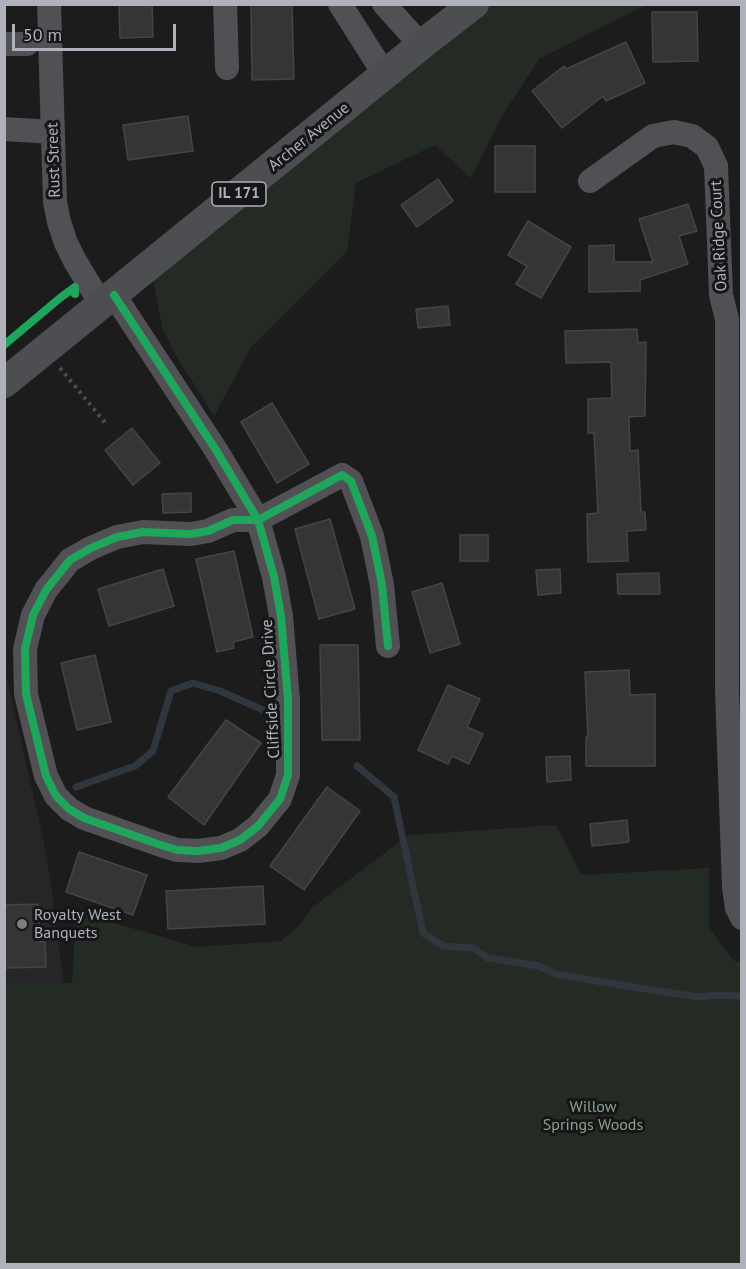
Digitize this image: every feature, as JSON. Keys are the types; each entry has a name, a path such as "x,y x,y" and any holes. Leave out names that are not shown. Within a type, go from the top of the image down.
{"main road":[{"name":"Archer Avenue","path":"4,383 474,4"}],"street":[{"name":"Rust Street","path":"50,4 53,132 59,222 75,261 108,299"},
{"path":"225,4 227,68"},
{"path":"340,4 353,28 385,75"},
{"path":"384,4 421,45"},
{"path":"4,129 53,132"},
{"name":"Oak Ridge Court","path":"590,181 653,136 674,132 692,136 707,147 716,166 721,295 734,317 734,887 741,918"},
{"name":"Cliffside Circle Drive","path":"108,299 216,450 258,520 274,577 284,648 288,700 288,775 280,799 258,826 240,840 221,848 198,851 177,849 84,818 69,809 56,796 46,776 26,694 25,649 33,615 46,590 70,560 117,537 143,532 191,534 208,531 233,520 258,520"},
{"path":"258,520 342,476 351,481 372,536 382,585 388,646"}],"path":[{"path":"56,363 106,425"}],"shaded area":[{"path":"4,665 47,857 65,990 5,993"}],"green space":[{"path":"487,5 646,5 539,59 502,116 471,178 435,145 356,183 347,251 251,347 214,416 175,354 162,327 153,278"},
{"name":"Willow Springs Woods","path":"556,825 581,875 709,868 709,927 734,961 741,961 741,1264 5,1264 5,984 72,983 76,912 197,947 281,941 299,926 313,907 409,835"}],"building":[{"path":"119,4 152,4 153,37 120,38"},
{"path":"251,4 292,4 294,79 252,80"},
{"path":"652,12 697,12 698,61 653,62"},
{"path":"626,42 645,83 606,101 603,96 562,128 532,91 564,66 566,69"},
{"path":"188,116 193,151 128,160 123,125"},
{"path":"495,146 535,146 535,192 495,192"},
{"path":"438,179 453,201 417,227 401,205"},
{"path":"688,204 697,231 679,236 688,264 640,280 640,291 589,292 589,246 614,245 614,262 653,262 639,219"},
{"path":"528,221 571,247 541,298 516,284 527,266 508,255"},
{"path":"448,306 450,325 418,328 416,309"},
{"path":"637,329 638,343 646,342 645,416 629,417 630,451 638,450 641,512 645,512 646,530 627,531 628,561 588,562 587,514 598,513 594,433 588,433 588,399 612,398 611,362 566,363 565,331"},
{"path":"272,403 309,464 277,483 241,422"},
{"path":"132,428 160,463 133,485 105,450"},
{"path":"191,493 191,512 163,513 162,494"},
{"path":"330,519 355,609 319,619 295,529"},
{"path":"460,535 488,535 488,561 460,561"},
{"path":"234,551 253,637 233,642 234,648 217,652 196,559"},
{"path":"163,569 174,606 109,626 98,589"},
{"path":"560,569 561,593 538,595 536,570"},
{"path":"659,573 660,594 618,594 617,574"},
{"path":"442,583 460,644 430,653 412,592"},
{"path":"320,645 358,645 360,740 322,740"},
{"path":"95,655 111,722 77,730 61,663"},
{"path":"629,670 630,695 655,694 655,766 586,766 586,737 588,737 585,672"},
{"path":"448,685 480,699 467,727 483,734 469,764 452,756 448,764 418,750"},
{"path":"226,720 261,743 204,825 168,797"},
{"path":"570,756 571,780 547,782 546,757"},
{"path":"327,787 360,811 304,890 270,866"},
{"path":"627,820 629,842 592,846 590,824"},
{"path":"79,852 147,875 133,915 66,892"},
{"path":"263,886 265,924 168,929 166,891"},
{"name":"Royalty West Banquets","path":"38,904 40,942 45,942 46,967 4,968 4,905"}],"waterway":[{"path":"76,787 135,766 153,751 171,691 193,683 220,691 263,710"},
{"path":"357,766 394,797 423,933 443,946 473,948 488,958 539,966 555,974 632,987 700,997 742,996"}],"cycle path":[{"path":"4,345 60,298 75,287 75,294 71,290"},
{"path":"114,295 216,450 258,520 274,577 281,616 288,700 288,775 280,799 258,826 240,840 221,848 198,851 177,850 84,818 69,809 56,796 46,776 26,694 25,649 33,615 46,590 70,560 91,548 117,537 143,532 191,534 208,531 233,520 258,520 342,475 351,481 372,536 382,585 388,646"}],"place":[{"name":"Royalty West Banquets","path":"22,924"}]}
